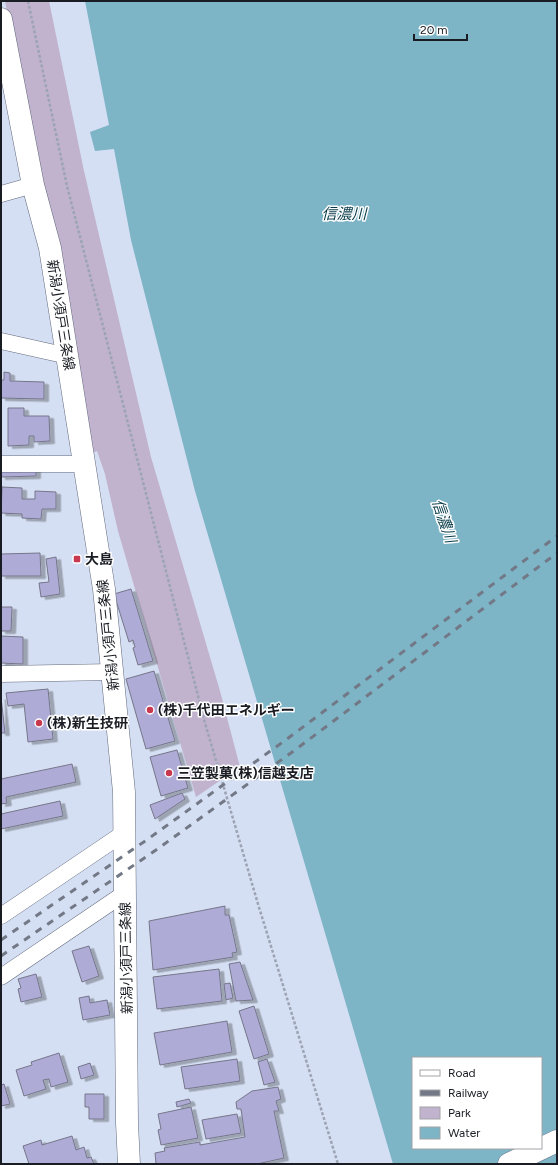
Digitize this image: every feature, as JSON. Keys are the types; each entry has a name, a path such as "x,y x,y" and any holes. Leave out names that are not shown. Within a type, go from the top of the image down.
{"main road":[{"name":"新潟小須戸三条線","path":"1,19 33,186 50,248 104,589 124,792 127,1123 130,1164"},
{"path":"542,1148 557,1141"},
{"path":"509,1164 540,1149"}],"street":[{"path":"1,194 33,186"},
{"path":"1,341 68,356"},
{"path":"1,464 85,464"},
{"path":"1,674 112,672"},
{"path":"1,916 124,833"},
{"path":"1,977 125,892"}],"path":[{"path":"28,1 67,186 205,723 258,904 338,1164"}],"green space":[{"path":"5,1 49,1 84,171 151,457 220,691 240,767 196,797 118,531 105,474 97,451 91,454"}],"water":[{"name":"信濃川","path":"85,1 557,1 557,1164 393,1164 195,491 131,240 114,149 95,151 90,132 109,125"}],"building":[{"path":"4,372 10,373 10,381 44,382 44,399 1,398 1,380 4,380"},
{"path":"8,408 24,408 24,416 49,416 50,441 34,442 34,436 29,436 29,445 8,446"},
{"path":"36,467 36,476 1,477 1,468"},
{"path":"2,487 22,488 22,499 35,499 35,491 56,492 56,509 42,509 41,519 22,518 22,514 1,513"},
{"path":"40,553 41,576 1,576 1,554"},
{"path":"56,557 60,594 41,597 39,583 49,582 46,559"},
{"path":"131,589 153,661 138,665 133,648 135,647 133,640 129,642 114,594"},
{"path":"1,607 12,607 11,631 1,631"},
{"path":"1,636 23,637 23,664 1,663"},
{"name":"(株)千代田エネルギー","path":"154,671 175,741 146,749 126,679"},
{"name":"(株)新生技研","path":"48,689 53,739 28,742 24,704 8,706 6,693"},
{"path":"1,697 5,733 1,733"},
{"name":"三笠製菓(株)信越支店","path":"177,750 188,788 161,796 150,757"},
{"path":"72,764 76,782 6,797 7,803 1,804 1,779"},
{"path":"182,793 185,799 155,819 150,805"},
{"path":"60,801 63,816 1,829 1,814"},
{"path":"225,906 225,915 229,915 237,952 232,953 233,957 153,970 149,921"},
{"path":"89,946 99,976 82,982 72,951"},
{"path":"240,962 253,1000 236,1001 229,964"},
{"path":"219,969 222,1001 157,1009 153,977"},
{"path":"36,974 42,997 21,1002 18,989 21,988 18,979"},
{"path":"230,983 233,998 226,1000 224,984"},
{"path":"89,996 90,1003 107,1000 110,1015 83,1020 79,998"},
{"path":"254,1006 269,1054 254,1059 239,1011"},
{"path":"227,1021 232,1052 160,1065 154,1033"},
{"path":"59,1053 68,1082 51,1087 49,1079 43,1080 46,1089 24,1096 16,1070 32,1065 31,1062"},
{"path":"237,1059 240,1081 185,1089 181,1067"},
{"path":"267,1059 275,1082 264,1085 258,1062"},
{"path":"90,1063 94,1075 81,1079 78,1067"},
{"path":"4,1084 10,1104 1,1106 1,1085"},
{"path":"278,1087 281,1099 276,1101 279,1111 274,1111 284,1158 257,1164 156,1164 155,1153 165,1151 164,1148 200,1142 200,1145 245,1137 241,1109 237,1109 236,1102 252,1091"},
{"path":"85,1094 104,1094 104,1119 89,1119 89,1107 85,1107"},
{"path":"189,1099 191,1103 177,1107 176,1102"},
{"path":"191,1107 198,1138 161,1145 158,1130 161,1129 158,1114"},
{"path":"237,1114 241,1133 206,1139 202,1120"},
{"path":"72,1136 76,1150 84,1147 87,1158 91,1157 94,1164 29,1164 23,1146 41,1140 42,1145"}],"railway":[{"path":"1,940 148,839 287,739 557,536"},
{"path":"1,956 156,850 295,750 557,553"}],"place":[{"name":"大島","path":"77,559"},
{"name":"(株)千代田エネルギー","path":"150,710"},
{"name":"(株)新生技研","path":"39,723"},
{"name":"三笠製菓(株)信越支店","path":"169,773"}]}
